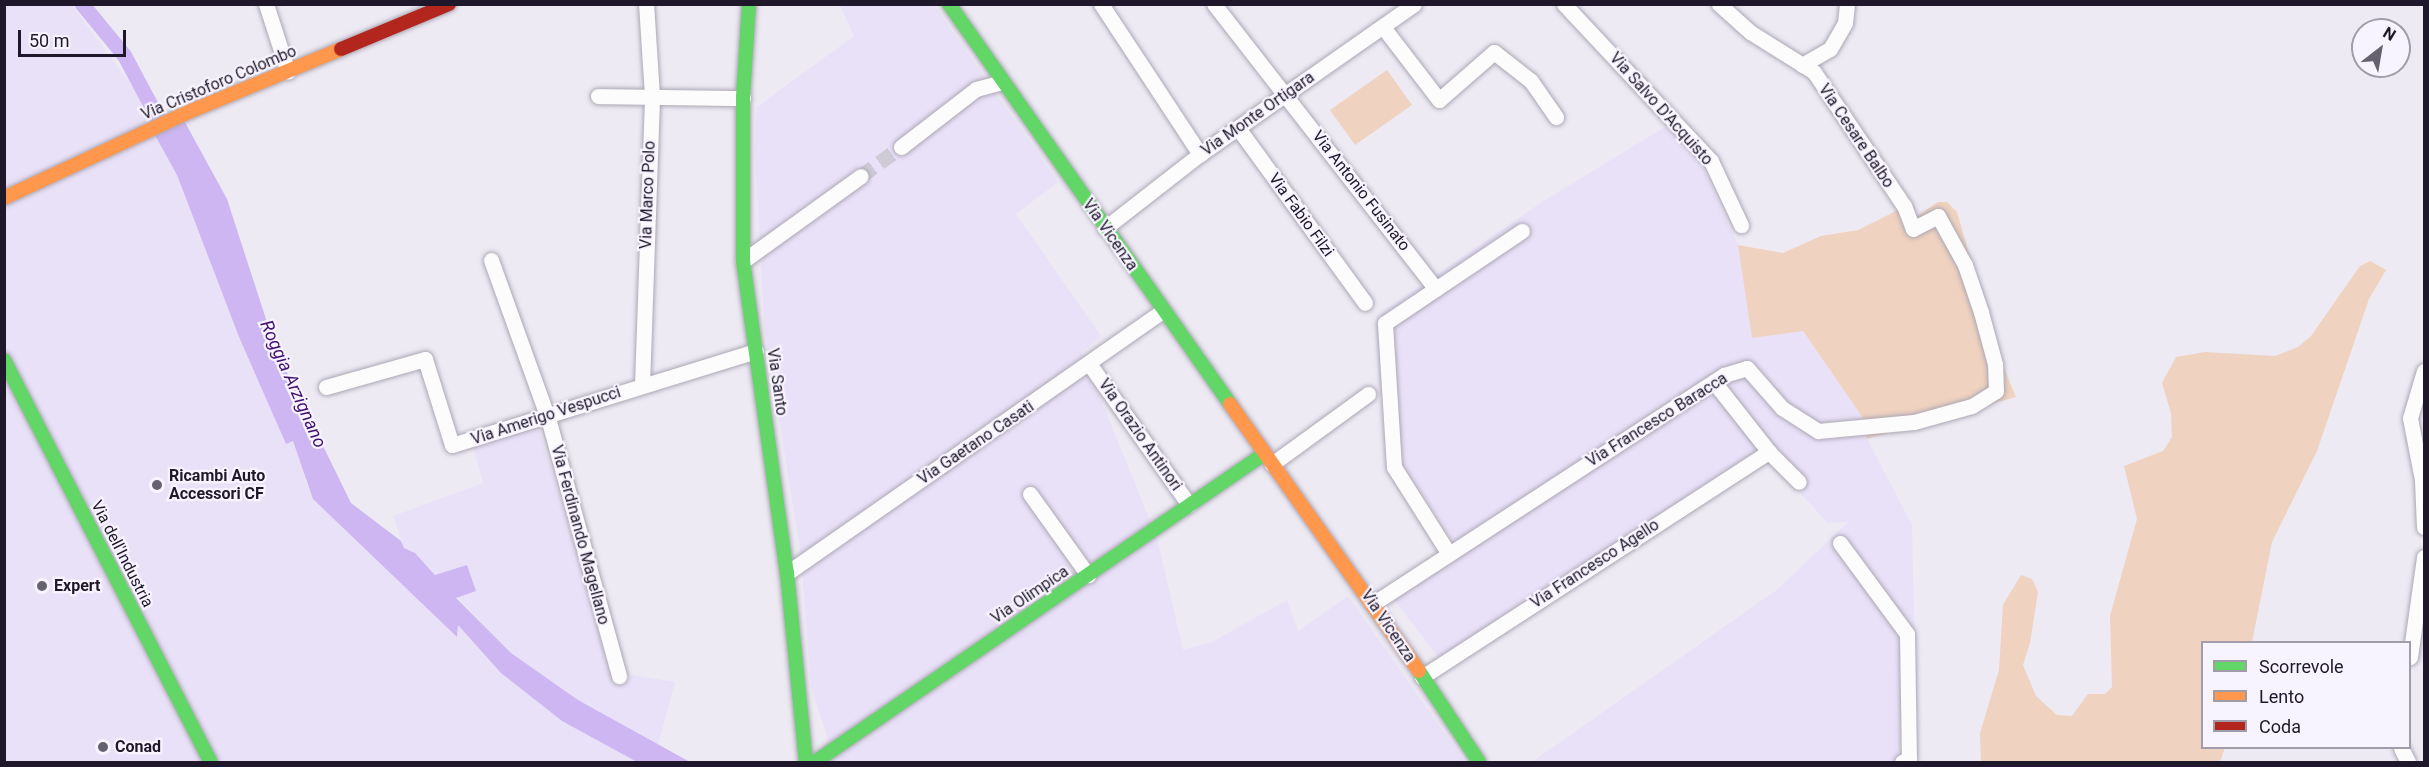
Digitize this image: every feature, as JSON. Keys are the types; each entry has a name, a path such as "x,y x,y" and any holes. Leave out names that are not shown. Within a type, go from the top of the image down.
{"street":[{"path":"266,4 288,72"},
{"name":"Via Cristoforo Colombo","path":"4,198 186,113 449,4"},
{"name":"Via Marco Polo","path":"642,385 652,96 646,4"},
{"name":"Via Santo","path":"749,4 743,98 743,261 787,573 806,762"},
{"path":"1101,4 1200,154"},
{"name":"Via Antonio Fusinato","path":"1214,4 1436,288"},
{"name":"Via Monte Ortigara","path":"1105,228 1200,154 1414,4"},
{"name":"Via Salvo D'Acquisto","path":"1564,4 1711,160 1741,225"},
{"name":"Via Cesare Balbo","path":"1719,4 1750,32 1814,72 1904,206"},
{"path":"1802,65 1830,49 1845,23 1848,4"},
{"name":"Via Vicenza","path":"952,6 1163,311 1374,603 1479,762"},
{"path":"1383,27 1439,100 1494,52 1531,81 1556,117"},
{"path":"902,147 976,90 1002,81"},
{"path":"598,96 743,98"},
{"name":"Via Fabio Filzi","path":"1238,128 1365,303"},
{"path":"743,261 861,176"},
{"name":"Via Francesco Baracca","path":"1374,603 1714,382 1747,368 1782,408 1818,431 1914,422 1972,406 1996,391 1995,364 1982,312 1965,265 1938,216 1913,229 1904,206"},
{"path":"1449,554 1394,467 1385,323 1522,231"},
{"name":"Via Ferdinando Magellano","path":"491,260 548,418 619,676"},
{"name":"Via Gaetano Casati","path":"787,573 1090,365 1163,311"},
{"name":"Via Amerigo Vespucci","path":"326,387 425,359 452,445 548,418 642,385 756,351"},
{"name":"Via dell'Industria","path":"4,360 211,762"},
{"name":"Via Orazio Antinori","path":"1090,365 1189,505"},
{"path":"2424,371 2410,418 2422,480 2424,527"},
{"path":"1714,382 1769,452 1799,482"},
{"path":"1268,459 1368,394"},
{"name":"Via Francesco Agello","path":"1422,677 1769,452"},
{"name":"Via Olimpica","path":"815,762 1189,505 1268,459"},
{"path":"1030,494 1088,575"},
{"path":"1840,543 1907,634 1909,758 1902,762"},
{"path":"2411,644 2424,557"}],"shaded area":[{"path":"4,5 72,5 160,124 151,128 177,175 239,337 286,443 293,440 308,478 304,480 457,636 458,625 501,673 562,721 637,762 5,762"},
{"path":"840,5 934,5 1058,182 1016,214 1101,336 1082,353 1157,538 1183,650 1212,642 1287,600 1298,631 1348,596 1465,762 815,762 828,739 811,687 801,556 764,323 755,151 757,107 854,36"},
{"path":"1387,70 1412,105 1355,145 1330,110"},
{"path":"181,115 227,199 276,350 351,503 401,541 404,548 415,553 435,575 467,565 476,591 456,598 511,653 578,700 690,762 637,762 562,721 501,673 458,625 457,637 313,499 293,441 286,444 239,337 177,175 151,128"},
{"path":"1673,122 1689,137 1738,245 1752,338 1802,330 1865,421 1867,439 1912,525 1915,662 1912,646 1898,762 1532,762 1778,589 1848,522 1828,523 1768,458 1448,670 1393,598 1450,547 1452,540 1400,461 1384,419 1375,323 1383,312 1542,202"},
{"path":"1938,202 1947,202 1957,212 1998,354 2016,397 1867,439 1865,421 1803,331 1752,338 1738,245 1783,253 1821,236 1858,230 1898,210 1916,217"},
{"path":"2370,261 2386,270 2369,299 2317,451 2272,542 2252,641 2201,641 2201,749 2225,749 2220,762 1981,762 1980,733 1999,670 2003,605 2021,575 2032,579 2038,592 2030,643 2023,665 2036,696 2057,715 2072,716 2088,694 2105,694 2112,687 2110,616 2137,519 2124,466 2163,451 2172,437 2171,413 2162,383 2176,357 2205,352 2275,356 2298,347 2311,336 2360,266"},
{"path":"536,420 617,680 625,682 632,675 675,682 658,745 578,700 511,654 415,553 404,548 393,516 483,483 471,438"}],"waterway":[{"name":"Roggia Arzignano","path":"82,4 124,55 165,132"}],"tunnel":[{"path":"861,176 901,147"}],"traffic: fast":[{"path":"749,4 743,98 743,261 787,573 806,762"},
{"path":"949,4 1230,404"},
{"path":"4,360 211,762"},
{"path":"815,762 1264,454"},
{"path":"1419,671 1479,762"}],"traffic: slow":[{"path":"4,198 186,113 341,49"},
{"path":"1230,404 1419,671"}],"traffic: jam":[{"path":"341,49 449,4"}],"place":[{"name":"Ricambi Auto Accessori CF","path":"157,485"},
{"name":"Expert","path":"42,586"},
{"name":"Conad","path":"103,747"}]}
